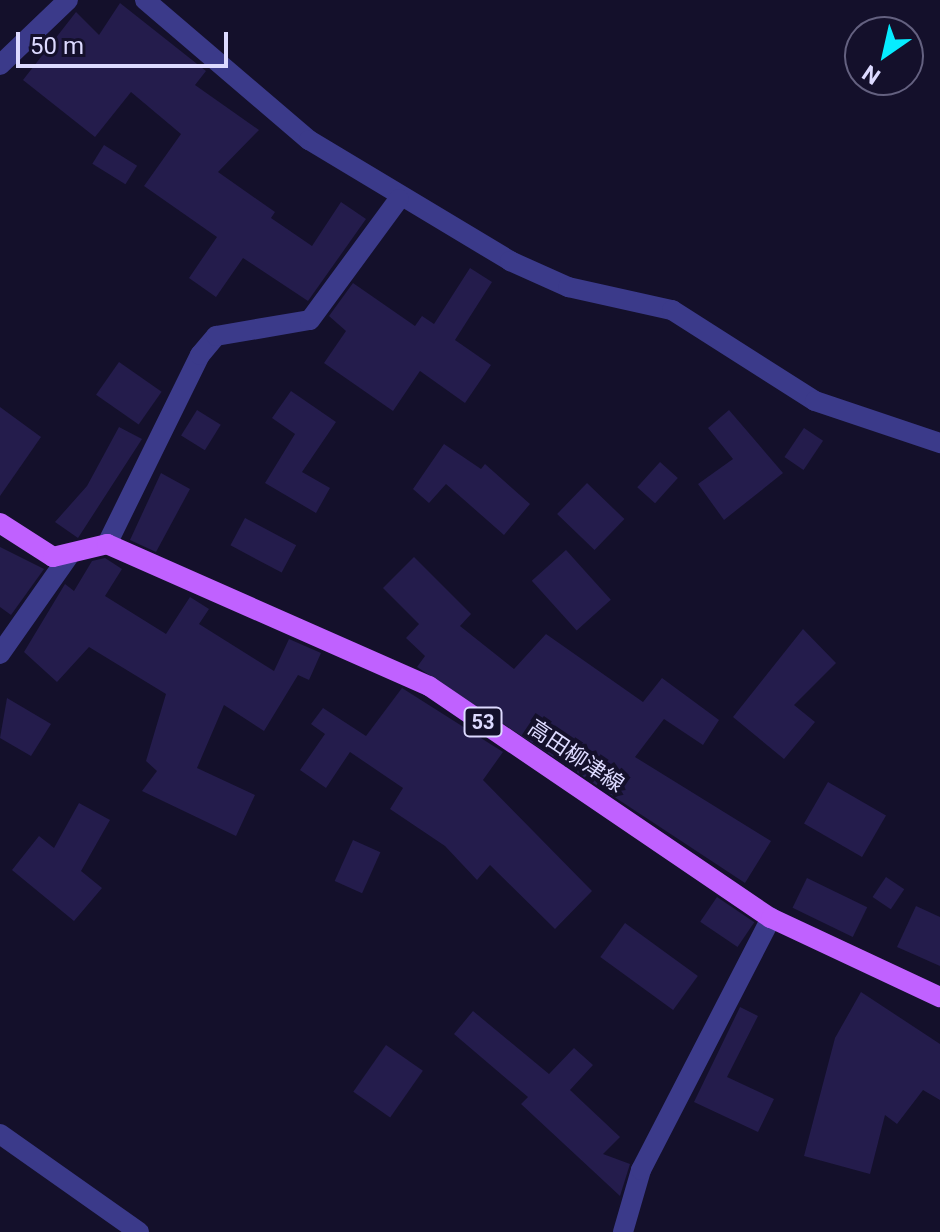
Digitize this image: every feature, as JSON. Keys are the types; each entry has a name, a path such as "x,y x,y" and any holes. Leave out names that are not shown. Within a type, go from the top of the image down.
{"main road":[{"path":"0,523 53,557 107,544"},
{"name":"高田柳津線","path":"107,544 429,686 771,918 940,997"}],"street":[{"path":"0,65 68,0"},
{"path":"145,0 309,140 399,199 568,287 672,310 815,401 940,443"},
{"path":"107,544 200,355 216,336 310,320 399,199"},
{"path":"0,654 71,553"},
{"path":"623,1232 641,1170 771,918"},
{"path":"0,1134 139,1232"}],"building":[{"path":"120,3 206,71 195,85 259,130 218,172 275,212 271,218 312,246 341,202 366,219 308,301 243,258 216,297 189,278 217,237 144,186 181,134 131,92 95,137 23,80 76,12 99,35"},
{"path":"104,145 137,166 125,184 92,164"},
{"path":"470,268 492,282 455,340 491,365 465,403 420,371 393,411 324,363 346,331 329,316 353,283 415,326 422,316 434,324"},
{"path":"119,362 162,392 139,425 96,395"},
{"path":"291,391 336,422 302,472 330,488 316,513 265,483 295,434 272,418"},
{"path":"0,407 41,437 0,496"},
{"path":"197,410 221,425 205,450 181,435"},
{"path":"729,410 783,473 724,520 698,484 733,459 708,428"},
{"path":"119,427 142,439 78,538 55,522 87,486"},
{"path":"804,428 823,441 803,470 784,457"},
{"path":"444,444 481,469 485,464 530,504 504,535 446,484 429,503 413,489"},
{"path":"660,462 678,478 655,503 637,487"},
{"path":"161,473 190,489 156,552 130,540"},
{"path":"587,483 624,519 595,550 557,514"},
{"path":"245,518 296,545 282,573 230,545"},
{"path":"0,547 44,569 11,615 0,607"},
{"path":"566,550 611,600 577,631 532,581"},
{"path":"414,557 471,614 460,626 514,669 546,634 643,702 662,678 719,720 703,745 664,719 635,757 771,841 745,883 417,667 425,656 406,638 419,624 383,588"},
{"path":"105,558 122,569 105,596 166,634 190,597 209,609 199,624 274,671 289,639 321,653 309,680 298,675 264,731 224,705 197,768 255,795 236,836 142,791 157,771 146,761 166,694 89,647 57,682 24,652 65,584 74,591 92,561"},
{"path":"803,629 836,663 794,705 815,722 784,759 733,717"},
{"path":"402,688 503,752 483,780 592,891 555,929 490,865 477,880 445,846 390,809 403,788 350,752 326,788 300,770 325,734 311,724 323,708 366,736"},
{"path":"7,698 51,724 31,756 0,738"},
{"path":"828,782 886,816 862,857 804,824"},
{"path":"79,803 110,820 81,871 102,888 74,921 12,870 39,836 54,848"},
{"path":"353,840 380,852 362,893 335,881"},
{"path":"886,877 904,889 891,909 873,897"},
{"path":"807,878 867,907 853,937 793,908"},
{"path":"717,897 754,922 738,947 700,922"},
{"path":"916,906 940,917 940,966 897,947"},
{"path":"625,923 698,976 673,1010 600,957"},
{"path":"861,992 940,1044 940,1100 923,1090 897,1124 885,1115 870,1174 804,1156 835,1038"},
{"path":"740,1007 758,1016 727,1077 774,1099 758,1132 694,1102"},
{"path":"473,1011 549,1074 574,1048 593,1065 570,1090 620,1137 603,1154 630,1164 620,1196 521,1104 528,1097 454,1034"},
{"path":"386,1045 423,1071 390,1118 353,1092"}]}
